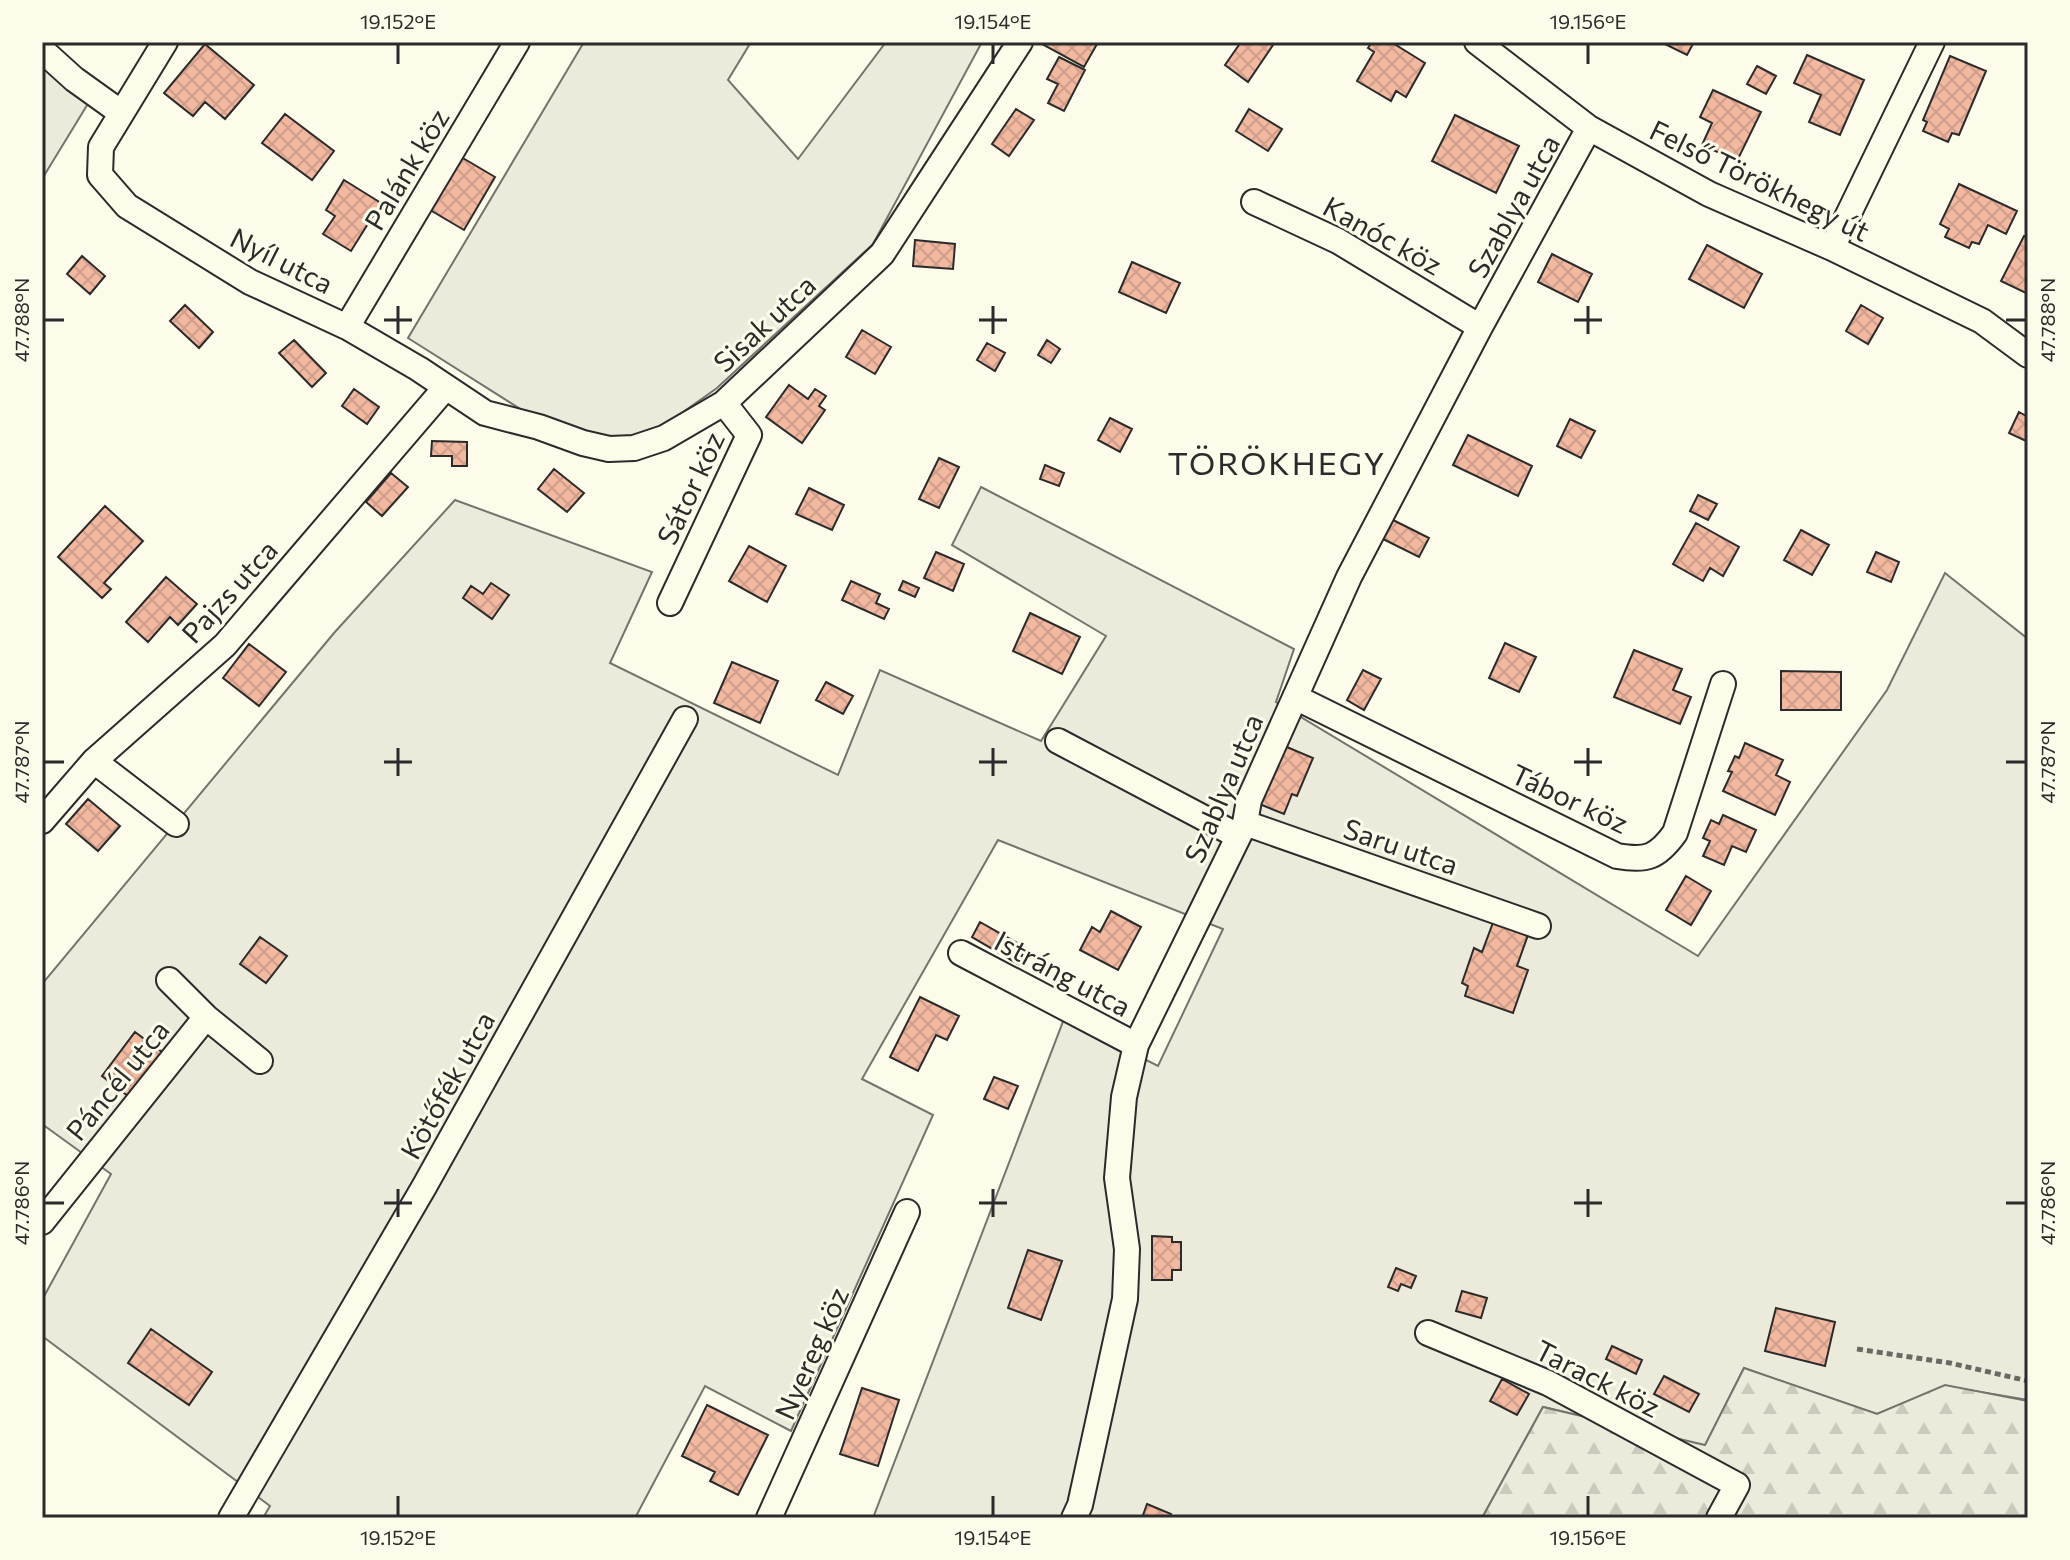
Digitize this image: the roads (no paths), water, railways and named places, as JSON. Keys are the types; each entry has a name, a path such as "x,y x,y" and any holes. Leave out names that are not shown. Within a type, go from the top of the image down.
{"street":[{"path":"42,50 74,79 120,112 165,42"},
{"name":"Palánk köz","path":"347,327 517,42"},
{"name":"Sisak utca","path":"446,387 485,413 609,449 634,448 664,438 724,403 882,254 1020,42"},
{"name":"Felső Törökhegy út","path":"1477,42 1589,128 1709,194 1832,248 1982,321 2028,355"},
{"path":"1832,248 1932,42"},
{"name":"Nyíl utca","path":"120,112 101,147 100,175 127,206 238,274 347,327 446,387"},
{"name":"Szablya utca","path":"1074,1518 1080,1505 1125,1299 1127,1249 1117,1178 1124,1097 1136,1045 1241,829 1249,800 1349,577 1589,128"},
{"name":"Kanóc köz","path":"1254,202 1338,241 1480,327"},
{"name":"Pajzs utca","path":"42,821 94,761 225,645 446,387"},
{"name":"Sátor köz","path":"670,603 749,435 724,403"},
{"name":"Tábor köz","path":"1295,697 1617,856 1639,860 1661,851 1675,833 1723,684"},
{"name":"Kötőfék utca","path":"231,1518 432,1174 685,719"},
{"name":"Saru utca","path":"1058,741 1241,829 1538,926"},
{"path":"94,761 176,824"},
{"name":"Istráng utca","path":"961,953 1136,1045"},
{"name":"Páncél utca","path":"42,1222 206,1017 169,980"},
{"path":"206,1017 260,1061"},
{"name":"Nyereg köz","path":"769,1518 907,1212"},
{"name":"Tarack köz","path":"1428,1333 1548,1383 1737,1485 1719,1518"}],"district":[{"name":"TÖRÖKHEGY","path":"1277,462"}]}
